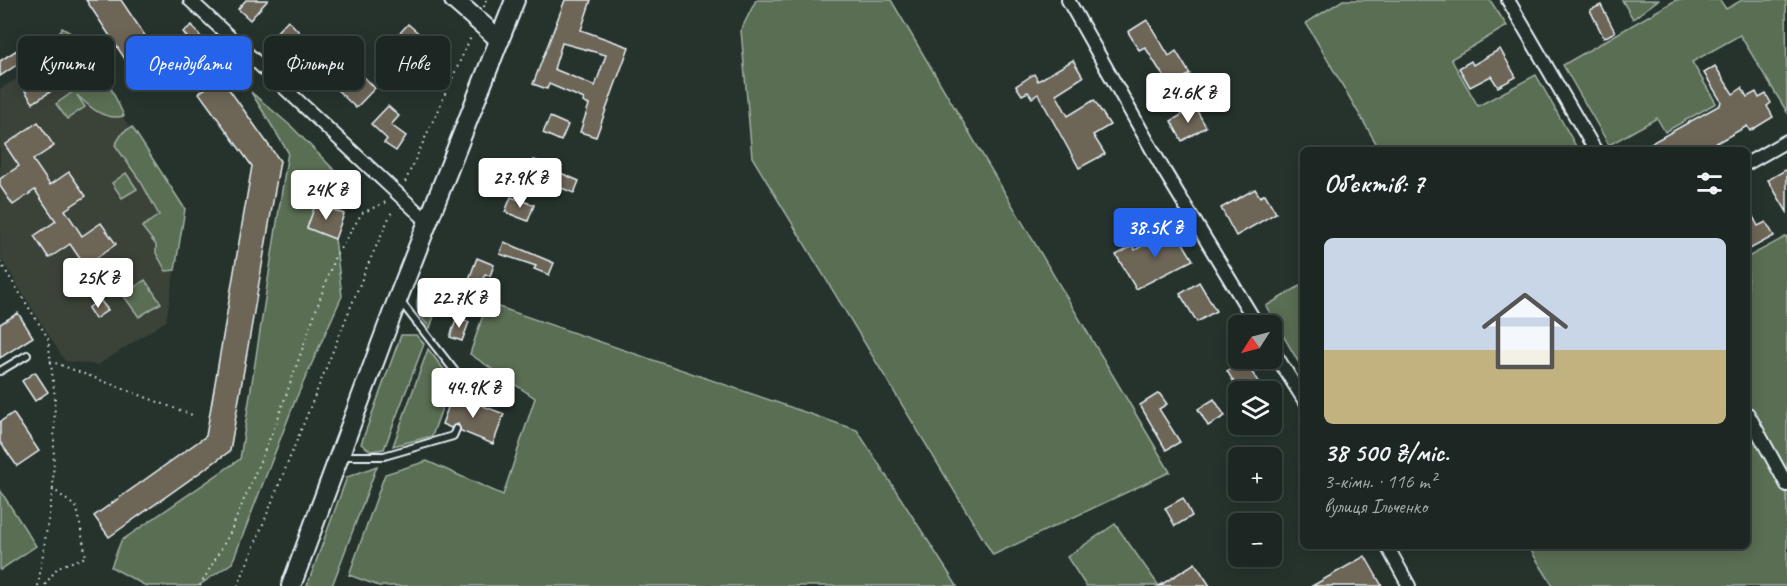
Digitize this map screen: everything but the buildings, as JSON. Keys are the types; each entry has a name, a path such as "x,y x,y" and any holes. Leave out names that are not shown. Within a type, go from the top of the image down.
{"main road":[{"path":"454,0 500,40"},
{"path":"291,586 398,298 515,0"}],"street":[{"path":"190,0 428,222"},
{"path":"1068,0 1163,169 1251,315"},
{"path":"1508,0 1593,147"},
{"path":"1750,162 1787,141"},
{"path":"1282,365 1300,394"},
{"path":"1750,418 1787,485"},
{"path":"1388,549 1409,586"}],"lane":[{"path":"398,298 471,392 468,399"},
{"path":"0,371 27,354"},
{"path":"339,457 396,453 453,436 456,429"}],"path":[{"path":"238,586 366,269 486,0"},
{"path":"200,586 230,533 277,422 334,259 362,213 399,196"},
{"path":"0,262 48,338 55,399 53,489 38,586"},
{"path":"50,361 195,416"},
{"path":"45,586 58,567 86,557 77,508 53,489"}],"shaded area":[{"path":"18,78 18,90 104,90 185,209 166,321 98,365 65,361 0,257 0,89"}],"green space":[{"path":"756,0 891,0 1170,472 993,555 752,157 741,30"},
{"path":"1343,0 1490,0 1507,26 1451,59 1478,106 1536,75 1576,147 1378,147 1306,23"},
{"path":"1622,0 1658,0 1633,19"},
{"path":"1676,0 1720,0 1726,9 1742,0 1786,0 1787,112 1740,35 1692,62 1716,103 1665,132 1657,118 1609,145 1563,65"},
{"path":"62,28 76,36 57,36"},
{"path":"112,90 124,116 104,115 77,95 85,107 67,119 56,104 74,91"},
{"path":"251,92 292,127 343,179 335,210 317,204 335,239 342,296 295,401 232,563 198,586 146,586 111,567 121,541 240,459 288,152"},
{"path":"132,127 185,209 175,270 166,271 156,253 156,245 142,227 159,215 141,182 115,145 123,132"},
{"path":"126,173 137,189 122,198 112,183"},
{"path":"1787,236 1787,586 1553,586 1530,549 1750,549 1750,256"},
{"path":"145,280 161,303 139,317 123,295"},
{"path":"431,282 444,286 430,328 418,312 417,298 421,284"},
{"path":"1300,286 1300,365 1282,334 1282,315 1271,315 1266,306"},
{"path":"487,303 857,430 957,586 379,586 349,575 385,474 427,461 503,495 535,398 470,354"},
{"path":"401,335 416,335 424,344 384,449 371,451 361,444"},
{"path":"428,349 452,380 432,436 393,446"},
{"path":"377,466 332,586 307,586 347,477"},
{"path":"0,490 36,546 0,570"},
{"path":"1115,524 1159,586 1086,586 1067,557"}]}
